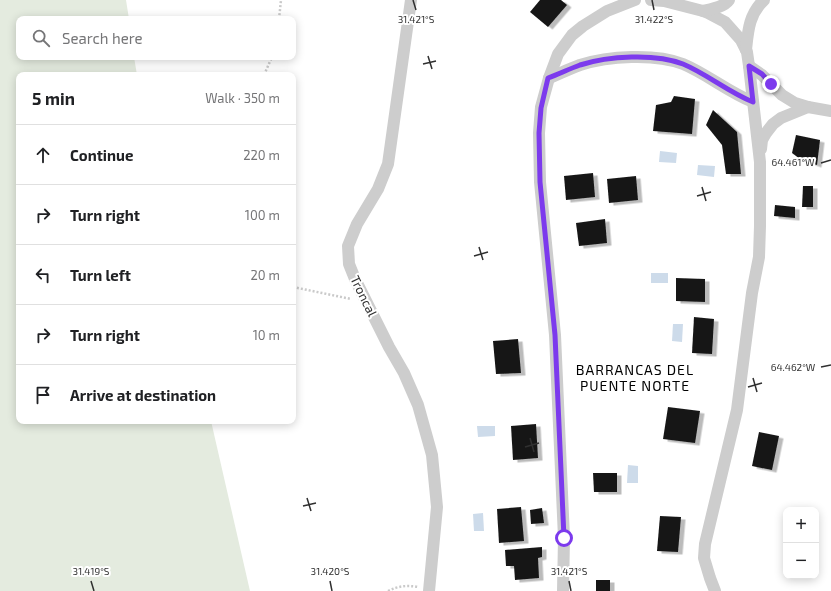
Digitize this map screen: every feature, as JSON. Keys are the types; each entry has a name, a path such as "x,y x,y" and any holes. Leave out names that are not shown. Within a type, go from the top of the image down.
{"street":[{"name":"Troncal","path":"411,0 388,164 378,189 357,224 348,246 349,264 389,347 404,373 418,405 432,455 437,507 429,590"},
{"path":"563,591 564,538 555,335 540,182 539,133 541,108 548,78 558,54 572,35 606,11 636,0"},
{"path":"651,0 664,1 703,11 717,17 729,26 742,40 746,50 749,66 760,162"},
{"path":"746,50 748,29 751,19 758,6 764,0"},
{"path":"703,11 716,8 728,2"},
{"path":"728,2 725,9 729,26"},
{"path":"729,26 739,26 751,19"},
{"path":"548,78 581,65 606,59 624,57 662,58 682,64 740,97 753,102"},
{"path":"749,66 762,74 782,94 795,103 831,111"},
{"path":"715,591 704,558 705,544 737,410 752,293 759,256 760,162 762,140 773,124 781,118 808,107"}],"path":[{"path":"279,16 281,0"},
{"path":"265,72 271,60"},
{"path":"296,288 367,302"},
{"path":"388,591 395,588 409,586 429,590"}],"shaded area":[{"path":"0,0 126,0 129,16 16,16 16,60 134,60 136,72 16,72 16,424 212,424 250,591 0,591"}],"water":[{"path":"660,151 677,153 676,163 659,162"},
{"path":"698,165 715,166 714,177 697,175"},
{"path":"651,273 668,273 668,283 651,283"},
{"path":"673,324 683,324 682,342 672,341"},
{"path":"477,426 495,426 495,436 478,437"},
{"path":"628,465 638,466 638,483 627,483"},
{"path":"483,513 484,531 474,531 473,514"}],"building":[{"path":"540,0 561,0 567,5 548,27 530,12"},
{"path":"674,96 695,99 692,134 653,131 656,105 671,102"},
{"path":"713,110 737,132 741,174 726,174 722,145 706,125"},
{"path":"796,135 820,140 817,165 800,159 792,153"},
{"path":"593,173 595,197 566,200 564,176"},
{"path":"636,176 638,200 609,203 607,179"},
{"path":"803,186 813,186 813,207 802,207"},
{"path":"775,205 795,207 795,218 774,216"},
{"path":"605,219 607,243 579,246 576,223"},
{"path":"676,278 705,279 705,302 676,301"},
{"path":"694,317 714,319 712,354 692,353"},
{"path":"518,339 521,373 496,374 493,341"},
{"path":"668,407 700,411 695,443 663,439"},
{"path":"536,424 538,458 513,460 511,426"},
{"path":"759,432 779,436 772,470 752,466"},
{"path":"593,473 617,473 617,492 594,492"},
{"path":"521,507 524,541 499,543 497,509"},
{"path":"542,508 544,523 531,524 530,510"},
{"path":"660,516 681,517 678,552 657,551"},
{"path":"542,547 542,557 538,558 539,578 515,580 514,566 506,566 505,550"},
{"path":"596,580 610,580 610,591 596,591"}],"district":[{"name":"BARRANCAS DEL PUENTE NORTE","path":"635,378"}],"route":[{"path":"564,538 555,335 540,182 539,133 541,108 548,78 581,65 606,59 624,57 662,58 682,64 740,97 753,102 749,66 762,74 771,84"}]}
